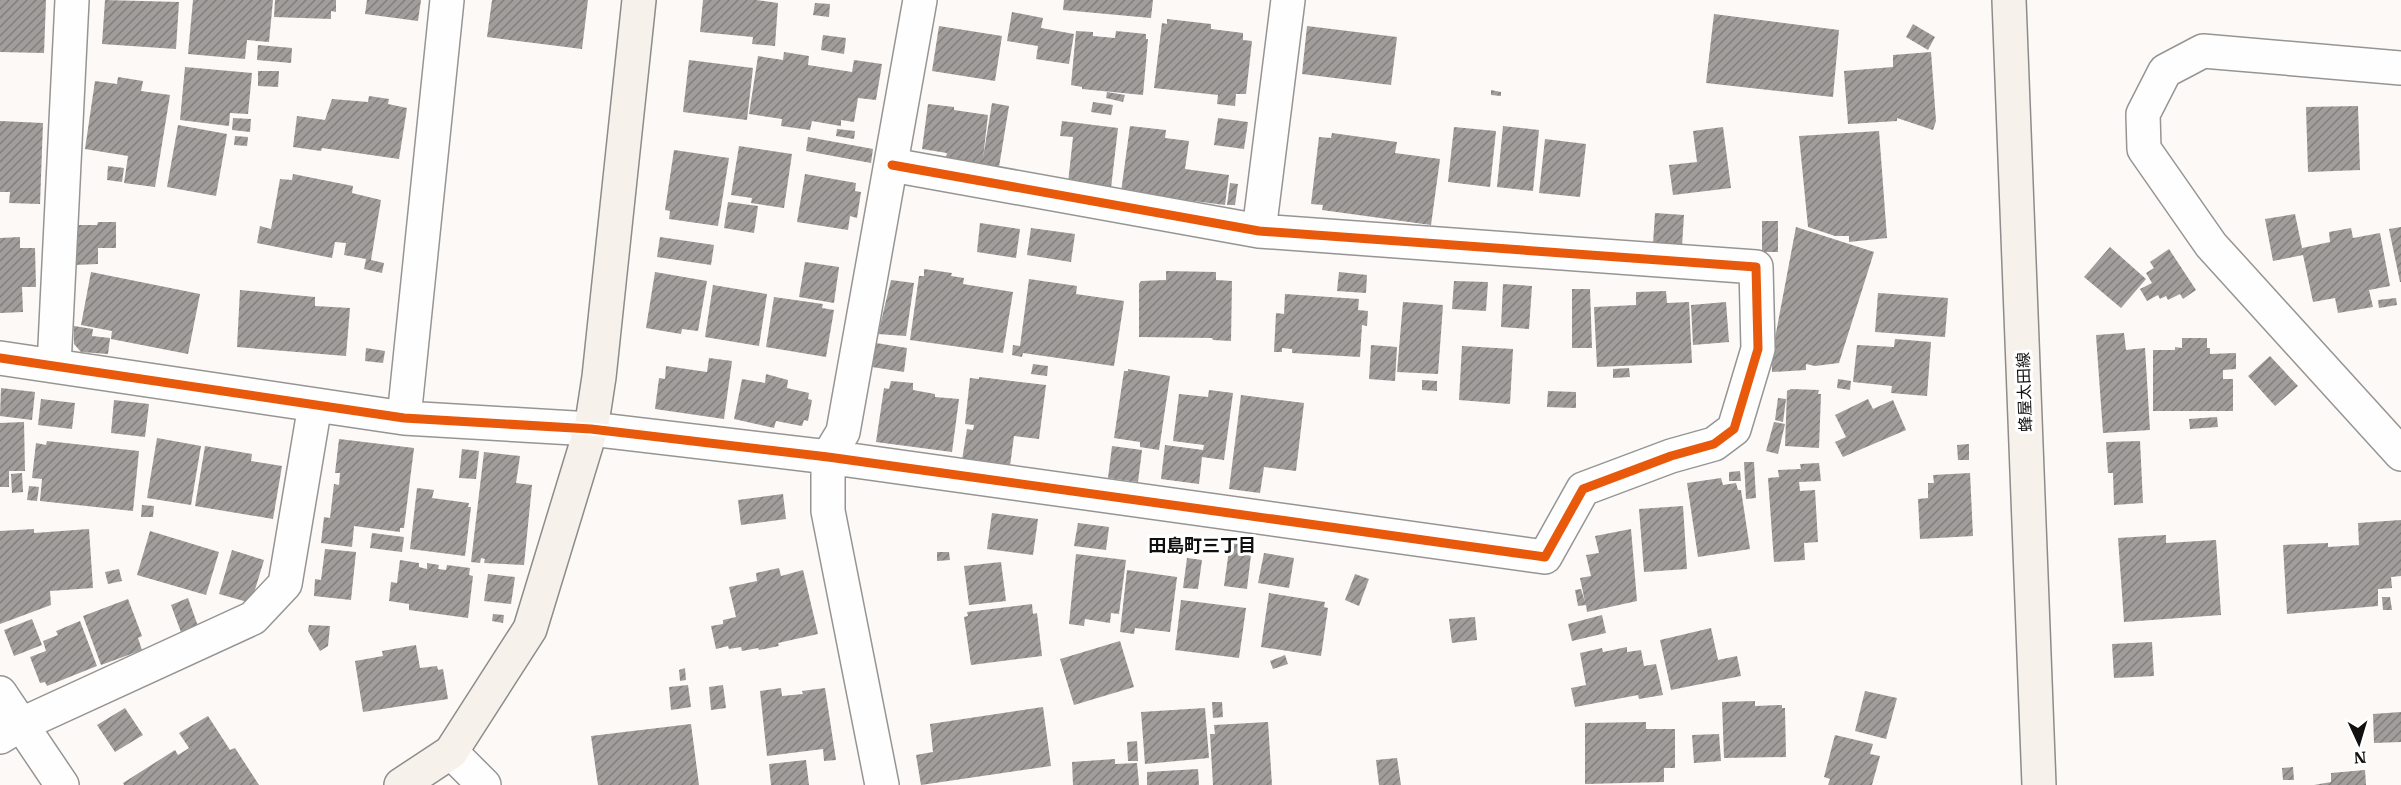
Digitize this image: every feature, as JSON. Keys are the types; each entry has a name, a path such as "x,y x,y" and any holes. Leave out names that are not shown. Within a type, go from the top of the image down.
{"street":[{"path":"54,366 72,0"},
{"path":"404,418 447,0"},
{"path":"401,785 451,752 530,629 591,429 599,377 639,0"},
{"path":"882,785 828,511 828,457 843,432 920,0"},
{"path":"1259,231 1288,0"},
{"name":"蜂屋太田線","path":"2008,0 2039,785"},
{"path":"2401,68 2203,51 2165,72 2143,114 2144,149 2211,244 2401,454"},
{"path":"0,358 404,418 591,429 828,457 1545,557 1583,489 1671,456 1714,444 1734,429 1758,349 1756,267 1259,231 892,165"},
{"path":"10,731 253,618 285,584 315,405"},
{"path":"0,693 10,731 62,785"},
{"path":"451,752 484,785"}],"building":[{"path":"0,0 46,0 44,53 0,52"},
{"path":"105,0 179,2 176,49 102,44"},
{"path":"193,0 273,0 269,42 247,40 245,59 188,54"},
{"path":"275,0 336,0 336,12 331,11 331,19 274,17"},
{"path":"367,0 421,0 418,21 365,14"},
{"path":"492,0 588,0 582,49 487,37"},
{"path":"703,0 756,0 778,3 775,46 752,44 753,37 700,32"},
{"path":"1064,0 1153,0 1151,18 1063,10"},
{"path":"815,3 830,4 829,17 813,15"},
{"path":"1012,12 1043,18 1041,28 1074,34 1069,64 1036,59 1038,46 1007,41"},
{"path":"1714,14 1839,30 1833,97 1706,83"},
{"path":"1167,19 1211,24 1211,29 1243,33 1243,40 1252,41 1246,94 1236,94 1235,106 1217,104 1218,95 1154,88 1162,23 1167,24"},
{"path":"1913,24 1935,37 1928,50 1906,37"},
{"path":"939,26 1002,36 995,81 932,71"},
{"path":"1307,26 1397,37 1391,85 1302,74"},
{"path":"1076,31 1093,32 1093,36 1115,38 1116,31 1146,34 1146,39 1148,39 1143,95 1082,89 1082,87 1071,85"},
{"path":"823,35 846,38 844,54 821,50"},
{"path":"258,45 292,48 291,63 257,60"},
{"path":"784,52 809,56 808,65 852,72 854,60 882,64 876,100 858,98 854,122 841,120 841,126 812,121 810,130 781,126 782,119 749,114 758,56 783,60"},
{"path":"1931,52 1936,121 1933,130 1897,118 1897,121 1848,124 1844,71 1893,67 1893,55"},
{"path":"689,60 753,68 747,120 683,112"},
{"path":"185,67 252,73 248,114 230,113 229,126 180,120"},
{"path":"258,71 279,71 278,87 258,86"},
{"path":"118,77 143,81 141,91 170,95 155,187 124,183 128,156 85,149 95,81 117,84"},
{"path":"1491,90 1501,92 1501,96 1491,95"},
{"path":"1107,92 1125,95 1123,102 1106,98"},
{"path":"369,96 389,99 388,104 407,108 399,159 322,148 321,151 293,147 297,116 325,120 332,99 368,102"},
{"path":"1093,102 1113,105 1111,115 1091,112"},
{"path":"992,103 1009,106 999,167 961,160 960,163 945,160 947,153 922,149 928,104 954,107 954,110 988,115 983,158"},
{"path":"2358,106 2360,170 2308,172 2306,107"},
{"path":"233,118 251,119 250,132 232,130"},
{"path":"1218,118 1248,122 1244,149 1214,145"},
{"path":"0,121 43,123 40,204 9,203 10,192 0,192"},
{"path":"1062,121 1118,128 1111,188 1068,183 1073,137 1060,136"},
{"path":"178,125 227,134 216,196 167,187"},
{"path":"1130,126 1166,130 1165,138 1189,141 1185,169 1229,175 1225,205 1121,192"},
{"path":"1503,126 1539,130 1533,191 1497,187"},
{"path":"1454,127 1496,131 1490,187 1448,182"},
{"path":"1723,127 1731,188 1673,195 1669,165 1697,162 1693,131"},
{"path":"837,129 855,131 854,139 836,136"},
{"path":"1879,131 1887,238 1849,242 1849,236 1835,236 1808,227 1799,136"},
{"path":"1332,133 1397,142 1395,153 1440,159 1431,225 1322,210 1323,205 1311,204 1319,137 1331,138"},
{"path":"235,136 248,137 247,146 234,145"},
{"path":"808,137 873,149 871,163 806,151"},
{"path":"1545,139 1586,144 1580,197 1539,193"},
{"path":"739,146 792,154 784,208 751,203 752,198 731,195"},
{"path":"674,150 729,158 718,226 669,219 670,211 665,210"},
{"path":"108,166 124,168 122,182 107,180"},
{"path":"293,174 353,186 352,193 381,200 371,260 384,263 382,273 364,269 366,259 344,255 346,243 335,242 332,258 257,243 260,226 271,229 280,179 292,180"},
{"path":"805,174 856,183 855,191 861,192 857,218 850,216 848,230 797,222"},
{"path":"1230,183 1238,184 1235,205 1227,205"},
{"path":"728,202 758,206 754,233 724,228"},
{"path":"1655,213 1684,215 1682,246 1653,244"},
{"path":"2295,214 2302,248 2330,242 2329,232 2351,228 2353,238 2380,233 2390,286 2369,290 2373,307 2338,313 2335,298 2313,302 2303,255 2273,261 2265,219"},
{"path":"1762,221 1778,221 1778,252 1762,252"},
{"path":"98,222 116,222 116,248 98,248 98,264 74,265 73,225 97,225"},
{"path":"980,223 1020,229 1016,258 977,252"},
{"path":"1796,227 1874,252 1839,363 1815,366 1806,364 1806,370 1772,372 1772,354"},
{"path":"2401,227 2401,282 2400,282 2389,229"},
{"path":"1031,228 1075,234 1071,262 1027,255"},
{"path":"20,237 20,248 35,248 36,287 22,287 23,312 0,313 0,238"},
{"path":"660,237 714,245 711,265 657,257"},
{"path":"2110,247 2146,279 2121,308 2084,277"},
{"path":"2169,249 2196,290 2183,299 2180,294 2168,300 2166,296 2160,299 2158,295 2147,301 2140,289 2152,283 2146,273 2154,268 2150,262"},
{"path":"805,262 839,267 834,303 799,297"},
{"path":"924,269 952,273 951,276 964,278 963,284 1013,292 1003,353 910,340 919,276 924,276"},
{"path":"1166,271 1216,272 1216,280 1232,281 1231,341 1213,340 1212,338 1139,337 1139,284 1141,281 1166,280"},
{"path":"91,272 200,294 188,354 111,339 112,331 81,325"},
{"path":"655,272 707,281 698,331 682,329 681,334 646,328"},
{"path":"1339,272 1367,275 1366,293 1337,291"},
{"path":"1029,279 1077,286 1076,294 1124,301 1114,366 1023,353 1022,357 1012,355 1013,345 1020,346"},
{"path":"891,280 914,283 906,336 878,334"},
{"path":"1454,281 1488,282 1486,311 1452,309"},
{"path":"1503,284 1532,286 1529,329 1501,327"},
{"path":"713,285 767,294 759,346 705,337"},
{"path":"1572,289 1590,289 1592,348 1572,348"},
{"path":"240,290 315,297 315,306 350,308 346,356 237,347"},
{"path":"1666,291 1667,303 1689,302 1692,363 1597,367 1594,307 1636,305 1636,292"},
{"path":"1878,293 1948,298 1945,337 1875,332"},
{"path":"1285,294 1359,299 1358,310 1368,311 1367,326 1362,325 1360,357 1292,353 1292,349 1282,348 1282,352 1274,352 1276,313 1284,314"},
{"path":"774,297 823,304 822,308 834,310 826,357 766,347"},
{"path":"2396,298 2397,305 2379,308 2378,300"},
{"path":"1403,302 1443,305 1438,374 1397,372"},
{"path":"1726,302 1729,342 1693,345 1691,305"},
{"path":"74,326 93,329 92,336 110,338 108,354 81,352 74,344"},
{"path":"2124,333 2126,350 2145,348 2150,430 2103,433 2096,335"},
{"path":"2182,338 2207,338 2207,348 2210,348 2210,354 2236,353 2236,369 2223,370 2223,379 2233,379 2233,411 2153,411 2153,350 2182,348"},
{"path":"1895,339 1931,342 1927,396 1891,393 1892,386 1853,382 1857,345 1894,347"},
{"path":"876,343 907,348 904,372 872,367"},
{"path":"1371,345 1397,347 1395,381 1369,379"},
{"path":"1462,346 1513,349 1510,404 1459,400"},
{"path":"366,348 385,351 383,363 365,361"},
{"path":"2270,356 2298,386 2275,406 2248,376"},
{"path":"709,358 732,361 724,419 655,409 659,378 665,379 666,366 707,372"},
{"path":"1033,364 1048,366 1047,376 1031,374"},
{"path":"1629,368 1630,377 1613,378 1613,369"},
{"path":"1128,369 1170,376 1159,450 1140,447 1140,442 1114,438 1124,371"},
{"path":"766,374 788,380 787,388 809,393 808,399 812,400 808,421 804,420 802,426 776,421 774,428 734,419 742,379 765,383"},
{"path":"979,377 1046,385 1039,439 1014,436 1010,466 962,460 967,429 973,430 974,425 965,424 970,378 979,379"},
{"path":"1838,379 1851,381 1850,390 1837,388"},
{"path":"1422,380 1437,381 1437,391 1422,390"},
{"path":"891,381 913,383 913,390 935,394 935,397 959,399 952,452 876,442 884,388 889,389"},
{"path":"1,388 35,392 32,420 0,416"},
{"path":"1791,389 1819,390 1818,394 1821,394 1819,448 1785,446 1787,391"},
{"path":"1209,390 1233,393 1224,460 1202,457 1199,484 1161,479 1165,445 1203,450 1204,445 1173,441 1179,394 1208,397"},
{"path":"1548,391 1576,392 1576,408 1547,407"},
{"path":"1241,395 1304,403 1296,471 1264,467 1260,493 1229,489"},
{"path":"1778,398 1786,399 1783,422 1775,420"},
{"path":"41,399 75,403 72,429 38,425"},
{"path":"1868,399 1873,409 1893,400 1906,430 1843,457 1835,442 1846,437 1835,415"},
{"path":"114,400 149,404 145,437 111,433"},
{"path":"2217,417 2218,427 2190,429 2189,419"},
{"path":"24,422 25,471 9,471 9,487 0,487 0,423"},
{"path":"1774,422 1785,424 1778,454 1766,451"},
{"path":"157,438 201,446 191,505 147,498"},
{"path":"339,439 414,448 404,528 400,528 400,532 354,526 352,547 321,543 324,517 330,518 334,484 339,485 340,473 335,473"},
{"path":"47,441 139,451 133,511 40,501 42,479 32,478 36,443 46,445"},
{"path":"2140,441 2143,503 2114,505 2113,473 2108,473 2106,442"},
{"path":"1969,444 1969,460 1958,460 1957,445"},
{"path":"205,446 252,454 251,461 282,466 273,519 195,506"},
{"path":"1112,446 1142,450 1138,482 1108,478"},
{"path":"462,449 479,451 476,479 459,478"},
{"path":"484,452 520,456 516,483 532,485 524,565 484,563 485,559 481,558 480,563 471,562"},
{"path":"1744,462 1754,462 1756,498 1746,499"},
{"path":"1819,463 1821,481 1799,482 1800,491 1815,490 1818,542 1804,543 1805,560 1774,562 1768,478 1779,477 1778,470 1801,469 1800,464"},
{"path":"1740,471 1741,481 1729,481 1729,472"},
{"path":"22,473 23,492 12,493 11,474"},
{"path":"1970,473 1973,536 1920,539 1918,499 1928,498 1928,483 1934,483 1933,475"},
{"path":"1721,478 1723,485 1736,483 1738,490 1741,490 1750,549 1698,557 1687,483"},
{"path":"29,486 39,487 37,501 27,500"},
{"path":"417,488 434,490 432,498 469,503 468,507 471,507 465,556 410,549"},
{"path":"783,494 786,519 741,525 738,500"},
{"path":"142,505 154,506 153,517 141,517"},
{"path":"1683,506 1687,569 1644,572 1639,509"},
{"path":"992,513 1038,519 1033,555 987,549"},
{"path":"2401,520 2401,576 2391,577 2392,588 2378,589 2378,606 2287,614 2283,545 2328,543 2328,547 2359,545 2358,523"},
{"path":"1078,523 1109,527 1106,550 1074,546"},
{"path":"34,529 34,533 89,529 93,588 50,591 51,605 0,624 0,531"},
{"path":"1631,529 1637,601 1587,612 1586,605 1578,606 1575,590 1581,589 1585,602 1580,578 1591,576 1586,555 1599,553 1595,536"},
{"path":"150,531 219,552 206,595 137,575"},
{"path":"372,533 404,537 402,552 370,548"},
{"path":"2166,535 2166,543 2216,540 2221,615 2124,622 2118,538"},
{"path":"1230,543 1252,546 1247,589 1224,586"},
{"path":"325,549 356,552 351,600 314,596 315,579 321,580"},
{"path":"232,550 264,560 251,603 219,594"},
{"path":"937,552 949,552 950,560 937,561"},
{"path":"1264,553 1294,558 1289,588 1258,583"},
{"path":"1076,554 1126,560 1119,614 1111,613 1110,623 1085,619 1084,626 1069,624"},
{"path":"1187,558 1202,560 1198,589 1183,588"},
{"path":"400,560 419,563 419,567 427,569 427,563 439,565 438,569 446,570 447,565 470,568 469,575 473,576 468,618 409,610 409,604 389,601 391,582 397,583"},
{"path":"1001,562 1006,601 969,605 964,566"},
{"path":"779,568 781,576 803,570 818,634 759,650 758,648 742,651 741,647 729,649 728,646 716,649 711,626 723,624 723,620 736,617 729,587 757,581 756,573"},
{"path":"119,569 122,581 108,584 105,572"},
{"path":"1127,570 1177,577 1170,632 1135,628 1134,634 1120,632"},
{"path":"488,574 515,577 511,604 484,601"},
{"path":"1355,574 1369,579 1359,606 1345,600"},
{"path":"1269,593 1325,602 1324,607 1328,608 1321,656 1261,647"},
{"path":"2382,597 2390,597 2392,610 2383,610"},
{"path":"188,598 199,629 182,635 171,605"},
{"path":"128,599 142,636 138,638 142,650 101,665 83,616"},
{"path":"1181,600 1246,608 1239,658 1175,650"},
{"path":"1032,604 1033,614 1037,613 1042,656 971,665 964,617 968,616 967,612"},
{"path":"493,614 504,615 503,623 492,621"},
{"path":"1602,615 1606,633 1572,641 1568,624"},
{"path":"1475,617 1477,640 1452,643 1449,619"},
{"path":"32,619 42,645 14,656 4,630"},
{"path":"80,621 97,666 47,686 45,682 40,683 30,657 46,651 43,641 58,635 56,631"},
{"path":"309,625 330,626 328,646 320,651 308,631"},
{"path":"1711,628 1718,660 1737,656 1741,676 1671,690 1660,640"},
{"path":"1120,641 1134,687 1074,705 1060,659"},
{"path":"2152,642 2154,676 2114,678 2112,644"},
{"path":"416,645 420,668 437,666 438,670 443,669 448,699 363,712 355,661 383,656 382,651"},
{"path":"1627,647 1627,652 1641,650 1644,666 1656,664 1663,695 1639,699 1638,695 1575,707 1571,688 1586,685 1580,653 1602,648 1603,652"},
{"path":"1285,655 1288,664 1273,669 1270,661"},
{"path":"685,668 686,680 680,681 679,670"},
{"path":"688,685 691,707 671,710 669,687"},
{"path":"723,685 726,708 711,710 709,687"},
{"path":"781,688 782,696 803,694 802,691 825,688 836,760 824,761 823,749 767,756 760,691"},
{"path":"1865,691 1897,698 1886,739 1855,731"},
{"path":"1755,701 1755,706 1782,705 1782,708 1785,708 1786,757 1724,758 1722,702"},
{"path":"1212,702 1222,702 1223,717 1213,718"},
{"path":"1043,707 1051,766 921,785 916,755 933,752 930,724"},
{"path":"125,708 143,735 115,752 97,725"},
{"path":"1205,708 1209,758 1145,764 1141,712"},
{"path":"2401,712 2401,742 2374,743 2373,714"},
{"path":"208,716 230,750 235,748 259,785 124,785 123,783 175,750 178,755 189,748 179,733"},
{"path":"1268,722 1272,785 1213,785 1210,734 1215,734 1214,725"},
{"path":"1646,722 1646,729 1675,729 1675,768 1664,768 1664,782 1585,784 1585,723"},
{"path":"691,724 699,785 598,785 591,736"},
{"path":"1719,734 1721,761 1694,763 1692,735"},
{"path":"1835,735 1873,744 1870,754 1880,756 1872,785 1828,785 1830,779 1824,777"},
{"path":"1137,741 1138,761 1128,761 1127,742"},
{"path":"1397,758 1401,785 1379,785 1376,760"},
{"path":"1115,759 1115,764 1137,763 1139,785 1073,785 1072,762"},
{"path":"806,760 809,785 771,785 769,764"},
{"path":"2293,767 2294,780 2283,780 2282,768"},
{"path":"1198,769 1199,785 1147,785 1147,772"},
{"path":"2365,770 2366,785 2314,785 2331,782 2331,773"}],"cycle path":[{"path":"0,358 404,418 591,429 828,457 1545,557 1583,489 1671,456 1714,444 1734,429 1758,349 1756,267 1259,231 892,165"}],"district":[{"name":"田島町三丁目","path":"1202,545"}]}
